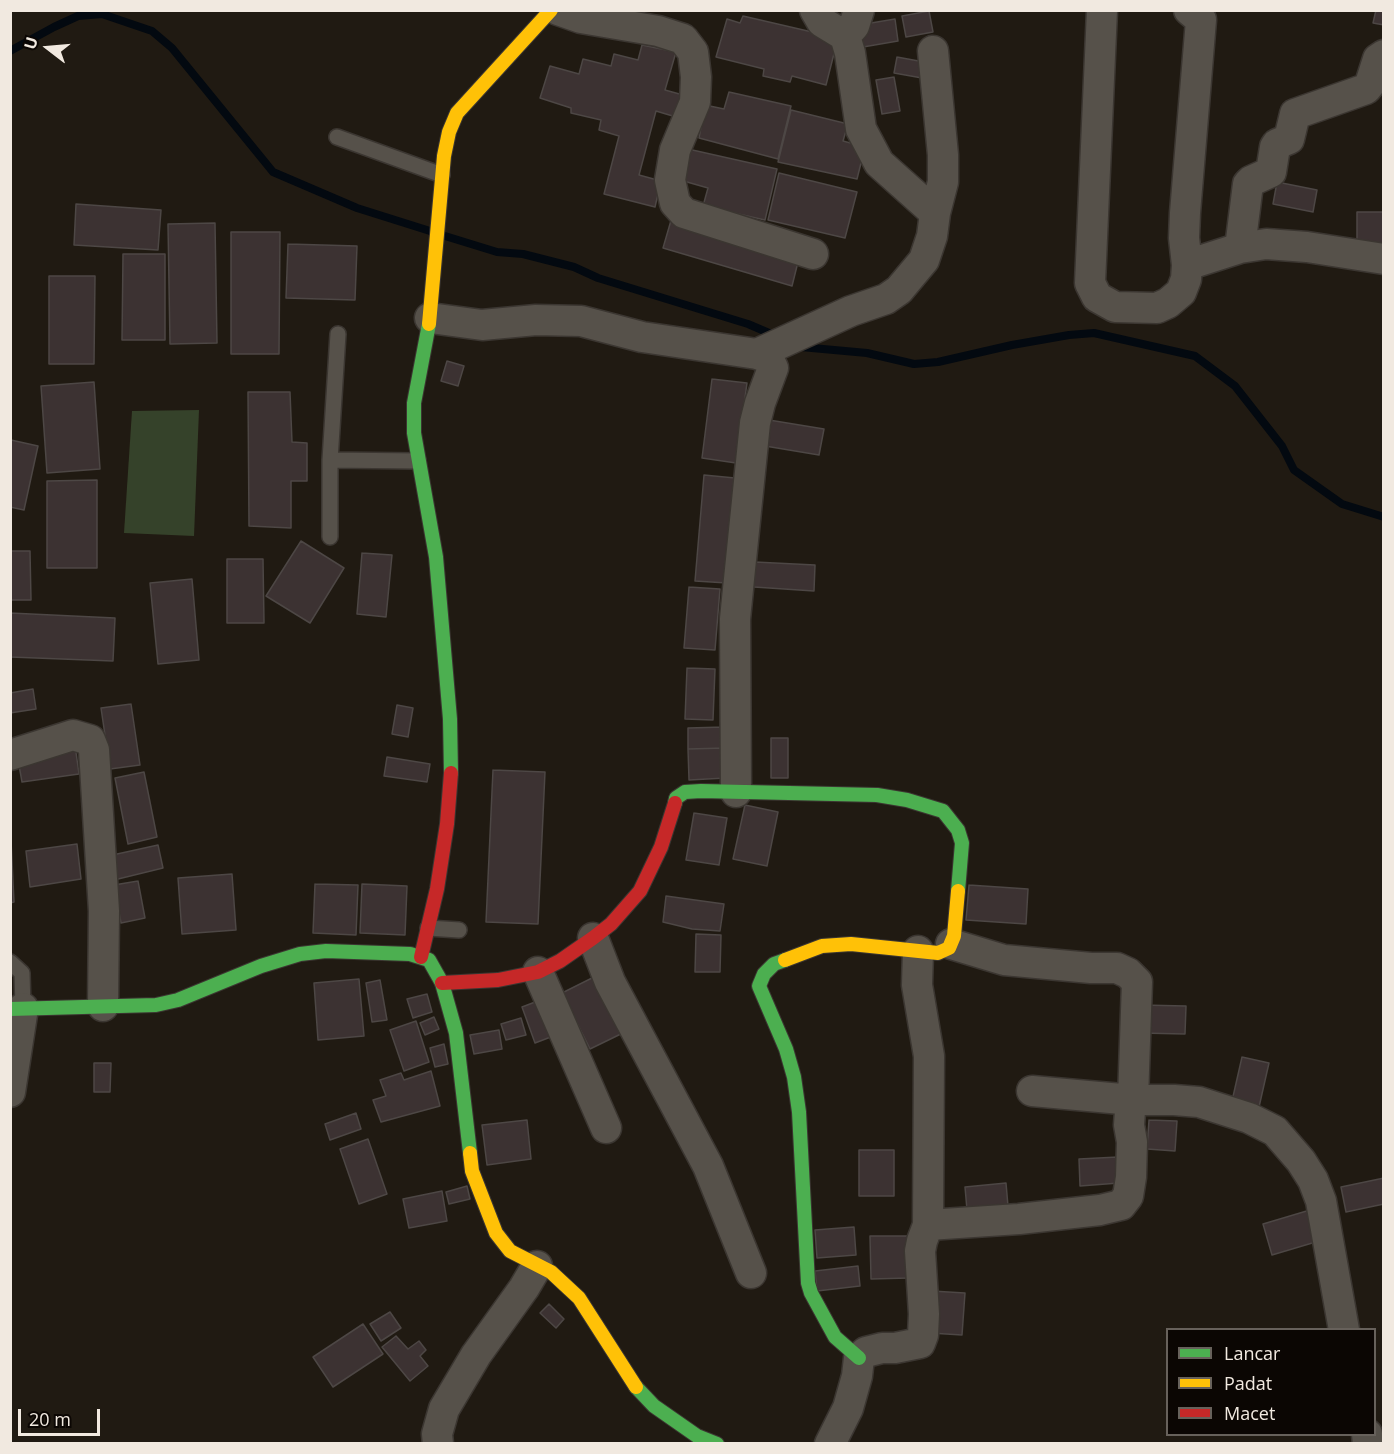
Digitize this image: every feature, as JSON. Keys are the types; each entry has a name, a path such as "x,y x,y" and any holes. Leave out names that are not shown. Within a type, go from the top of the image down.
{"street":[{"path":"421,957 437,889 447,824 451,770 450,729 436,557 417,461 414,433 414,403 430,318 442,175 449,132 457,113 550,10"},
{"path":"558,10 581,18 658,31 684,39 693,52 696,77 695,102 675,150 670,180 675,203 684,213 813,254"},
{"path":"815,10 822,22 852,23 850,53 861,129 879,163 935,213"},
{"path":"1102,10 1090,283 1097,297 1115,307 1157,308 1168,303 1181,292 1186,279 1185,213 1201,20 1189,10"},
{"path":"757,354 851,311 886,299 900,290 924,260 932,236 943,182 944,155 933,51"},
{"path":"1240,248 1248,184 1272,172 1275,147 1289,139 1295,114 1366,89 1370,84 1378,59 1383,55"},
{"path":"1187,265 1240,248 1266,244 1297,246 1383,259"},
{"path":"430,318 482,325 536,320 581,321 642,337 766,357 773,368 755,423 735,619 736,792"},
{"path":"10,755 73,735 90,740 94,750 104,910 103,1006"},
{"path":"442,983 498,980 538,972 560,961 593,938 610,924 640,891 661,847 676,798 685,792 877,795 907,800 944,811 958,830 962,843 954,936 949,948 938,953 851,944 822,946 774,964 764,974 759,986 783,1040 795,1077 808,1283 835,1337 859,1358"},
{"path":"593,938 610,982 708,1166 751,1273"},
{"path":"928,1226 1019,1219 1100,1210 1121,1205 1128,1196 1131,1177 1132,1151 1129,1125 1133,1100 1137,982 1128,973 1117,968 1091,968 1004,960 951,944"},
{"path":"10,1092 17,1008 148,1006 178,1000 243,972 300,954 326,951 369,951 410,954 429,960 442,983 456,1033 472,1171 485,1208 503,1243 510,1251 565,1283 579,1298 639,1391 670,1418 697,1436 717,1443"},
{"path":"836,1442 857,1376 859,1358 874,1350 920,1343 923,1335 920,1251 928,1226 929,1056 917,985 918,951"},
{"path":"538,972 606,1128"},
{"path":"1032,1091 1133,1100 1199,1102 1249,1118 1275,1131 1301,1161 1313,1180 1321,1201 1344,1328"},
{"path":"438,1443 437,1434 444,1409 476,1354 524,1288 537,1266"}],"lane":[{"path":"337,137 442,175"},
{"path":"330,537 330,460 338,334"},
{"path":"330,460 417,461"},
{"path":"428,928 459,930"},
{"path":"10,962 22,973 17,1008"}],"green space":[{"path":"199,410 194,536 124,533 132,411"}],"building":[{"path":"1376,10 1384,10 1384,25 1373,23"},
{"path":"929,11 933,32 906,37 902,16"},
{"path":"743,16 838,38 826,85 792,76 790,82 763,76 764,69 716,57 727,19 740,23"},
{"path":"895,19 898,41 863,47 859,25"},
{"path":"642,45 676,52 665,90 683,95 676,117 656,111 639,175 661,181 655,207 604,194 619,136 599,130 601,120 571,113 571,108 540,98 550,66 579,74 583,59 611,66 614,54 638,60"},
{"path":"897,57 924,62 922,78 894,73"},
{"path":"894,77 900,111 882,114 876,80"},
{"path":"729,92 791,106 778,159 699,138 705,105 724,109"},
{"path":"791,110 848,124 843,141 865,147 857,179 778,162"},
{"path":"688,149 777,169 765,220 703,206 708,188 680,180"},
{"path":"779,173 857,192 845,238 768,220"},
{"path":"1277,182 1317,190 1313,212 1273,204"},
{"path":"76,204 161,210 158,250 74,245"},
{"path":"1357,212 1384,212 1384,243 1357,244"},
{"path":"672,217 798,262 792,286 663,248"},
{"path":"215,223 217,343 170,344 168,224"},
{"path":"231,232 280,232 279,354 231,354"},
{"path":"288,244 357,246 355,300 286,298"},
{"path":"123,254 165,254 165,340 122,340"},
{"path":"49,276 95,276 94,364 49,364"},
{"path":"447,361 464,366 458,386 441,381"},
{"path":"712,379 747,383 736,463 702,458"},
{"path":"94,382 100,469 47,473 41,386"},
{"path":"248,392 290,392 292,442 307,443 307,481 291,481 291,528 249,526"},
{"path":"769,420 824,429 819,455 765,446"},
{"path":"11,440 38,446 24,510 10,507"},
{"path":"704,475 735,478 727,583 695,581"},
{"path":"97,480 97,568 47,568 47,481"},
{"path":"301,541 344,568 310,623 266,596"},
{"path":"10,551 30,551 31,600 10,600"},
{"path":"362,553 392,555 386,617 357,614"},
{"path":"227,559 263,559 264,623 227,623"},
{"path":"755,562 815,565 814,591 754,587"},
{"path":"192,579 199,660 158,664 150,583"},
{"path":"689,587 720,589 715,650 684,648"},
{"path":"10,613 115,618 113,661 10,657"},
{"path":"687,668 715,669 713,720 685,719"},
{"path":"33,689 36,709 10,713 10,693"},
{"path":"131,704 140,765 110,769 101,708"},
{"path":"397,705 413,708 408,737 392,734"},
{"path":"724,727 725,748 688,749 688,728"},
{"path":"771,738 788,738 788,778 771,778"},
{"path":"75,745 79,774 22,782 17,754"},
{"path":"725,748 726,778 689,780 688,749"},
{"path":"387,757 430,764 427,782 384,776"},
{"path":"493,770 545,772 538,924 486,922"},
{"path":"144,772 157,837 128,844 115,778"},
{"path":"745,805 778,812 767,866 733,859"},
{"path":"694,813 727,818 719,865 686,860"},
{"path":"10,820 14,902 10,903"},
{"path":"77,844 81,879 30,887 26,851"},
{"path":"158,845 163,868 114,880 108,856"},
{"path":"232,874 236,930 182,934 178,878"},
{"path":"138,881 145,918 121,923 114,885"},
{"path":"315,884 358,885 356,935 313,933"},
{"path":"362,884 407,886 405,935 360,933"},
{"path":"969,885 1028,889 1026,924 966,920"},
{"path":"666,896 724,904 720,931 692,929 663,922"},
{"path":"696,934 721,935 720,972 695,972"},
{"path":"602,973 629,1030 590,1049 562,993"},
{"path":"359,979 364,1036 318,1040 314,983"},
{"path":"380,980 387,1020 372,1022 366,983"},
{"path":"427,994 432,1012 413,1018 407,999"},
{"path":"543,999 556,1035 535,1043 522,1007"},
{"path":"1141,1005 1186,1006 1185,1034 1140,1033"},
{"path":"434,1017 439,1029 425,1035 420,1023"},
{"path":"521,1018 526,1035 506,1040 501,1024"},
{"path":"416,1021 429,1062 404,1071 390,1030"},
{"path":"499,1030 502,1049 474,1054 470,1035"},
{"path":"444,1044 448,1064 435,1067 430,1048"},
{"path":"1242,1057 1269,1063 1259,1107 1232,1101"},
{"path":"94,1063 111,1063 110,1092 94,1092"},
{"path":"431,1071 440,1106 381,1122 373,1100 386,1096 380,1080 401,1073 404,1080"},
{"path":"356,1113 361,1129 330,1140 325,1124"},
{"path":"527,1120 531,1159 487,1165 482,1125"},
{"path":"1149,1120 1177,1121 1175,1151 1147,1149"},
{"path":"368,1139 387,1194 359,1204 340,1149"},
{"path":"859,1150 894,1150 894,1196 859,1196"},
{"path":"1118,1157 1119,1183 1080,1186 1079,1159"},
{"path":"1384,1178 1384,1204 1346,1212 1341,1187"},
{"path":"1006,1183 1008,1206 967,1210 965,1187"},
{"path":"467,1186 470,1199 449,1204 446,1192"},
{"path":"442,1191 447,1221 409,1228 403,1199"},
{"path":"1310,1210 1319,1241 1272,1255 1263,1224"},
{"path":"854,1227 856,1255 817,1258 815,1230"},
{"path":"870,1236 909,1236 909,1278 871,1279"},
{"path":"858,1266 860,1286 817,1291 815,1271"},
{"path":"932,1291 965,1293 962,1335 930,1333"},
{"path":"549,1304 564,1319 556,1328 540,1313"},
{"path":"390,1312 401,1328 381,1341 370,1324"},
{"path":"363,1324 383,1354 333,1387 313,1357"},
{"path":"396,1336 408,1349 419,1341 426,1350 420,1356 428,1366 410,1381 382,1347"}],"waterway":[{"path":"10,51 78,16 102,14 152,31 172,48 273,172 357,208 430,231"},
{"path":"445,236 497,252 523,254 574,267 598,278 748,324 776,336"},
{"path":"796,345 867,353 914,364 938,362 1069,335 1094,333 1195,356 1235,386 1282,446 1294,470 1342,504 1384,517"}],"traffic: fast":[{"path":"429,324 414,403 414,433 436,557 450,719 451,773"},
{"path":"675,803 676,798 685,792 701,791 877,795 907,800 943,811 958,830 962,843 958,891"},
{"path":"10,1009 156,1005 178,1000 261,966 300,954 326,951 410,954 429,960 442,983 456,1033 470,1153"},
{"path":"785,960 774,964 764,974 759,986 786,1049 794,1077 799,1112 808,1283 835,1337 859,1358"},
{"path":"636,1387 654,1406 697,1436 717,1444"}],"traffic: slow":[{"path":"429,324 444,156 449,132 457,113 551,10"},
{"path":"785,960 822,946 851,944 938,953 949,948 954,936 958,891"},
{"path":"470,1153 472,1171 496,1233 510,1251 551,1272 579,1298 636,1387"}],"traffic: jam":[{"path":"421,957 437,889 447,824 451,773"},
{"path":"442,983 498,980 538,972 560,961 593,938 611,924 640,891 661,847 675,803"}]}
